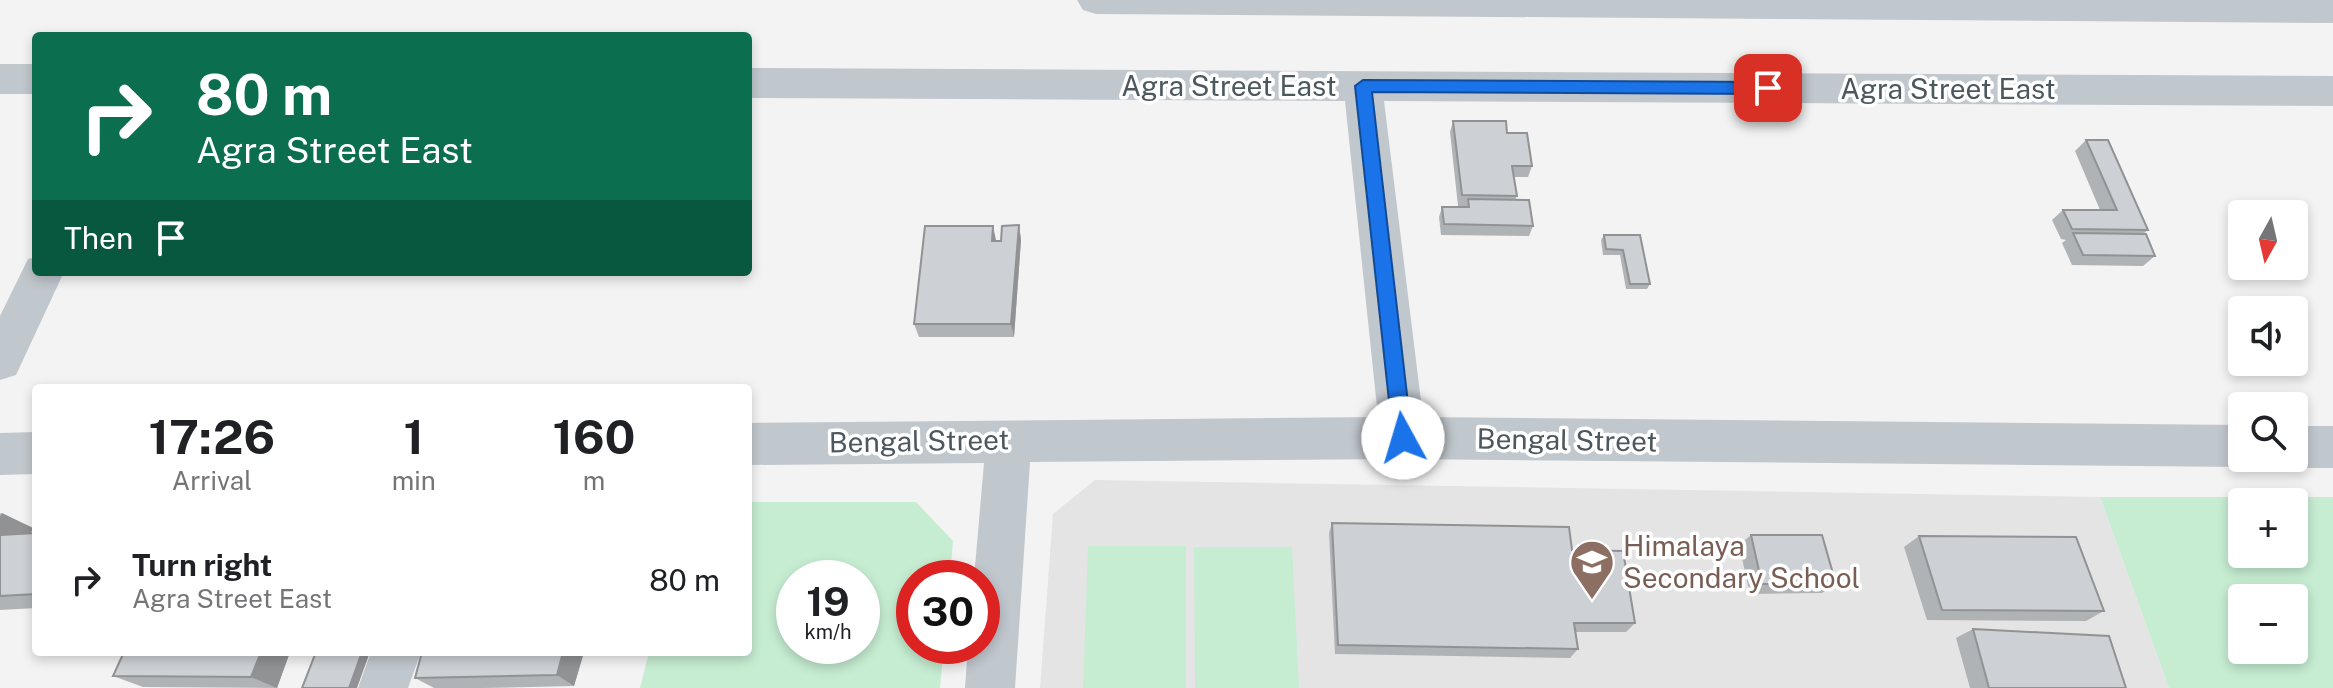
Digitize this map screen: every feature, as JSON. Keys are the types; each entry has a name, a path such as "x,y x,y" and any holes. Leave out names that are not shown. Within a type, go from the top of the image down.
{"street":[{"path":"1096,0 2333,9"},
{"path":"0,79 32,79"},
{"name":"Agra Street East","path":"752,83 2333,91"},
{"path":"1363,86 1403,438"},
{"path":"0,361 41,276"},
{"name":"Bengal Street","path":"752,444 1403,438 2228,446"},
{"path":"990,688 1009,440"},
{"path":"2308,447 2333,447"},
{"path":"0,454 32,453"},
{"path":"383,688 395,656"}],"shaded area":[{"name":"Himalaya Secondary School","path":"1095,480 2100,497 2169,688 1040,688 1053,514"}],"green space":[{"path":"2100,497 2228,497 2228,568 2308,568 2308,497 2333,497 2333,688 2169,688"},
{"path":"752,502 916,502 953,541 951,560 896,560 896,664 942,664 940,688 640,688 648,656 752,656"},
{"path":"1088,546 1186,546 1186,688 1083,688"},
{"path":"1194,547 1292,547 1299,688 1195,688"}],"building":[{"path":"1453,121 1506,121 1507,133 1527,133 1532,166 1512,166 1517,196 1462,195"},
{"path":"2086,140 2108,140 2148,230 2072,229 2063,210 2117,210"},
{"path":"1468,199 1529,200 1533,226 1444,224 1442,207 1469,207"},
{"path":"1019,225 1011,324 914,324 925,226 993,226 992,241 1001,241 1002,226"},
{"path":"2073,233 2146,234 2155,256 2083,255"},
{"path":"1604,235 1640,235 1650,284 1630,284 1623,250 1606,249"},
{"path":"1332,523 1569,527 1572,550 1623,551 1635,623 1574,623 1578,649 1338,645"},
{"path":"32,533 32,594 0,596 0,535"},
{"path":"1751,535 1822,535 1836,584 1762,584"},
{"path":"1919,536 2076,537 2104,611 1942,610"},
{"path":"1973,629 2109,636 2126,688 1989,688"},
{"path":"122,656 259,656 251,677 113,676"},
{"path":"314,656 361,656 349,688 302,688"},
{"path":"421,656 562,656 557,675 415,678"}],"place":[{"name":"Himalaya Secondary School","path":"1592,601"}],"route":[{"path":"1403,438 1363,86 1768,88"}]}
